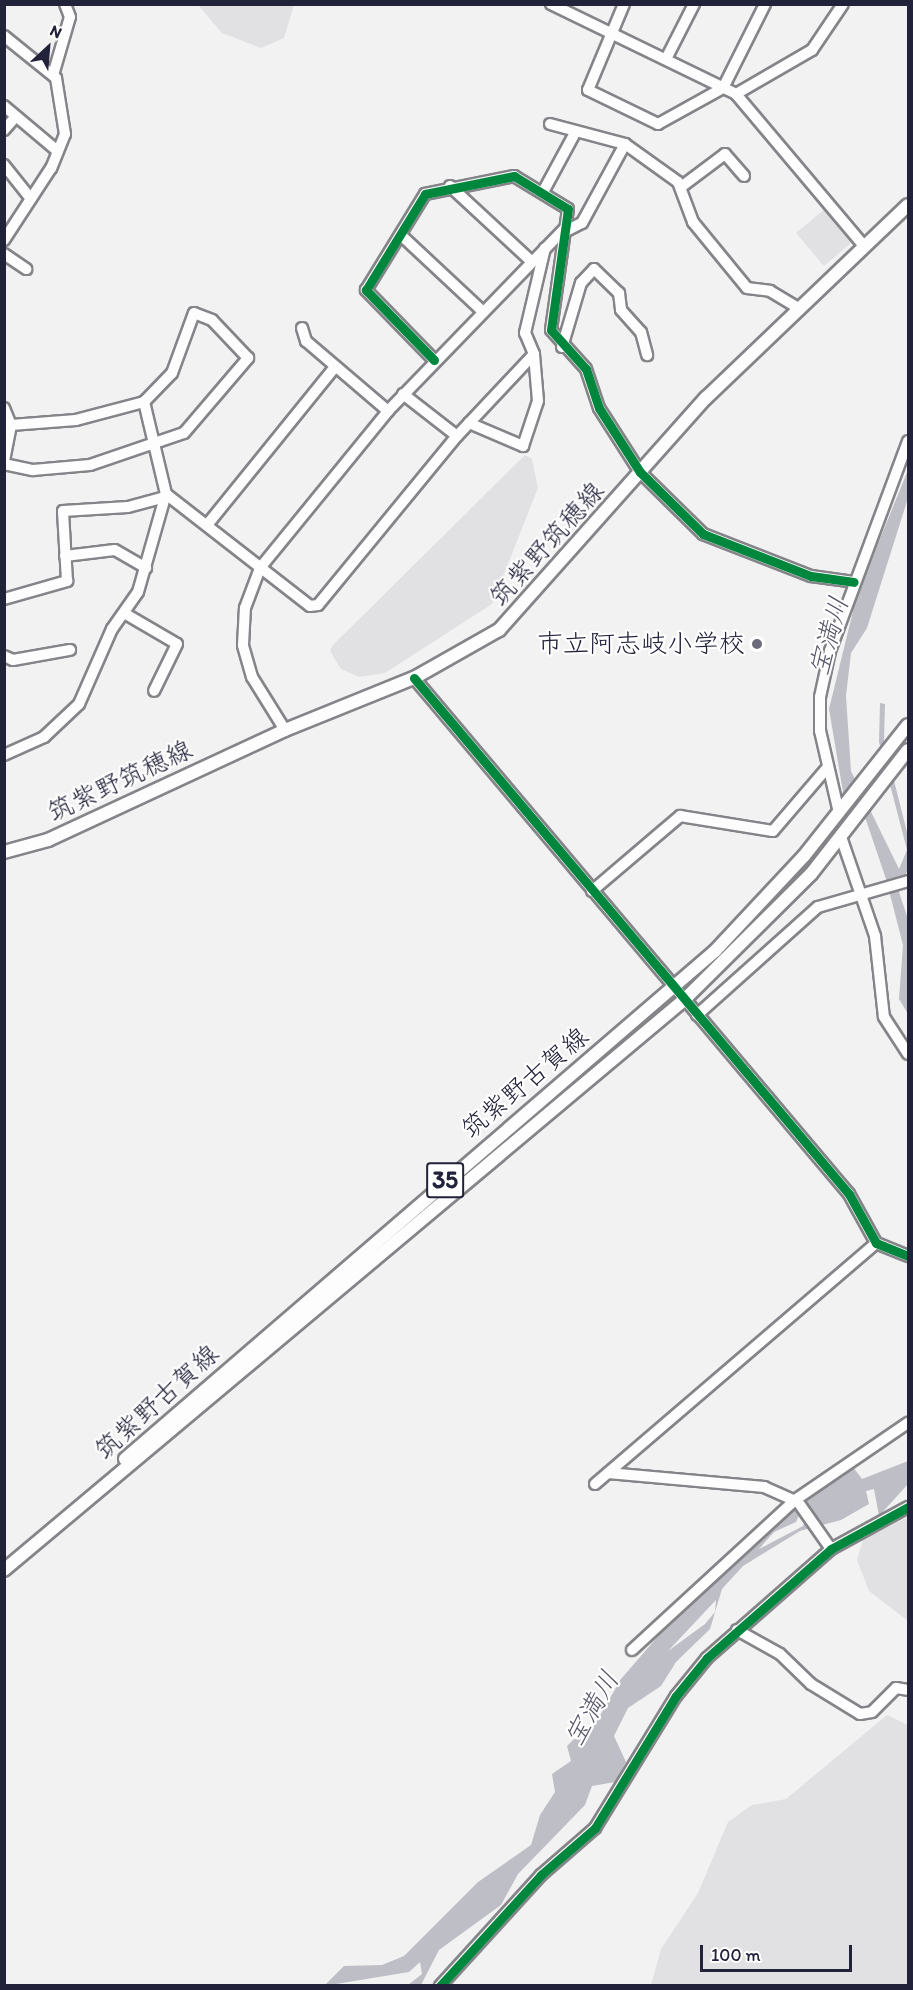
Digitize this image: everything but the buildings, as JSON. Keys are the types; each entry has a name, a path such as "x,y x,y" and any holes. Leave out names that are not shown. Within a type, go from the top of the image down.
{"main road":[{"name":"筑紫野筑穂線","path":"4,852 56,836 285,730 414,678 454,659 522,611 706,398 909,205"},
{"name":"筑紫野古賀線","path":"35,1545 285,1317 673,988 758,906 842,809 909,725"},
{"name":"筑紫野古賀線","path":"4,1570 684,1000 767,920 841,837 909,750"}],"street":[{"path":"4,240 51,168 55,149 65,134 53,75 70,17 65,4"},
{"path":"551,4 736,94 864,246"},
{"path":"624,4 609,33 588,90 658,123 723,88 765,4"},
{"path":"666,59 694,4"},
{"path":"736,94 812,50 843,4"},
{"path":"4,36 53,75"},
{"path":"4,106 55,149"},
{"path":"4,130 16,116"},
{"path":"550,124 625,144 681,187 693,222 747,288 770,291 800,309"},
{"path":"543,192 576,131"},
{"path":"285,730 252,677 243,645 244,608 260,568 388,411 434,360 481,310 546,247 566,229 582,223 625,144"},
{"path":"681,187 725,154 744,176"},
{"path":"4,165 31,199"},
{"path":"434,360 366,290 402,236 425,194 450,186 509,175 565,205 566,229 551,330 562,347 586,369 599,408 640,472 703,534 812,576 854,582"},
{"path":"450,186 531,261"},
{"path":"402,236 481,310"},
{"path":"469,423 523,446 538,401 534,354 525,333 546,247"},
{"path":"4,254 26,269"},
{"path":"562,347 580,283 594,269 620,293 621,310 641,332 647,355"},
{"path":"4,408 10,425 4,462 33,470 90,465 155,445 184,433 248,358 212,320 194,313 172,373 144,402 76,420 10,425"},
{"path":"302,328 306,341 388,411"},
{"path":"165,495 310,606 318,605 457,436 534,354"},
{"path":"207,525 335,367"},
{"path":"404,394 457,436"},
{"path":"4,755 44,737 78,704 146,568 165,495 144,402"},
{"path":"842,809 827,768 820,697 854,582 909,441"},
{"path":"4,599 67,581 63,511 128,507 165,495"},
{"path":"65,555 115,550 146,568"},
{"path":"124,613 177,644 154,691"},
{"path":"4,656 13,660 70,650"},
{"path":"414,678 849,1194 876,1243 909,1256"},
{"path":"592,891 680,816 773,831 827,768"},
{"path":"841,837 864,894 875,936 885,1017 909,1054"},
{"path":"697,1015 818,907 909,881"},
{"path":"594,1484 876,1243"},
{"path":"632,1650 796,1501 909,1423"},
{"path":"608,1473 764,1487 796,1501 830,1547"},
{"path":"440,1986 541,1875 595,1828 676,1696 737,1630 830,1547 909,1507"},
{"path":"737,1630 780,1654 811,1684 860,1714 872,1712 896,1688 909,1690"}],"shaded area":[{"path":"198,5 294,5 284,38 261,48 222,33"},
{"path":"827,207 852,236 850,244 824,266 796,233"},
{"path":"525,455 532,459 538,488 492,604 385,673 359,677 341,669 330,651 333,645"},
{"path":"908,470 908,498 867,628 851,653 846,696 851,771 899,869 907,850 879,742 880,703 885,704 884,741 908,836 908,869 899,892 908,919 908,1014 899,999 903,945 886,879 866,820 843,792 829,709 857,595"},
{"path":"908,1461 908,1484 879,1516 874,1489 866,1491 869,1504 841,1520 800,1531 743,1566 722,1589 710,1629 676,1662 661,1686 628,1708 614,1736 626,1762 615,1782 592,1786 585,1805 518,1874 501,1905 439,1950 421,1985 408,1985 422,1974 420,1962 409,1972 324,1986 344,1966 382,1965 404,1956 478,1882 531,1845 540,1815 555,1792 552,1774 571,1761 567,1746 574,1739 586,1740 621,1679 666,1627 787,1513 853,1467 862,1479","holes":["801,1511 810,1511 803,1526 759,1549 774,1532 796,1522","716,1600 715,1612 705,1624 668,1651"]},
{"path":"908,1517 908,1621 869,1591 857,1560 863,1540"},
{"path":"887,1715 908,1725 908,1985 651,1985 661,1949 698,1893 728,1822 752,1805 786,1799"}],"cycle path":[{"path":"434,360 366,290 425,194 514,176 568,209 551,330 586,369 599,408 640,472 703,534 811,576 854,582"},
{"path":"414,678 849,1194 876,1243 908,1256"},
{"path":"440,1986 541,1875 595,1828 676,1696 707,1658 831,1549 908,1507"}],"place":[{"name":"市立阿志岐小学校","path":"757,644"}],"water label":[{"name":"宝満川","path":"828,636"},
{"name":"宝満川","path":"591,1708"}]}
